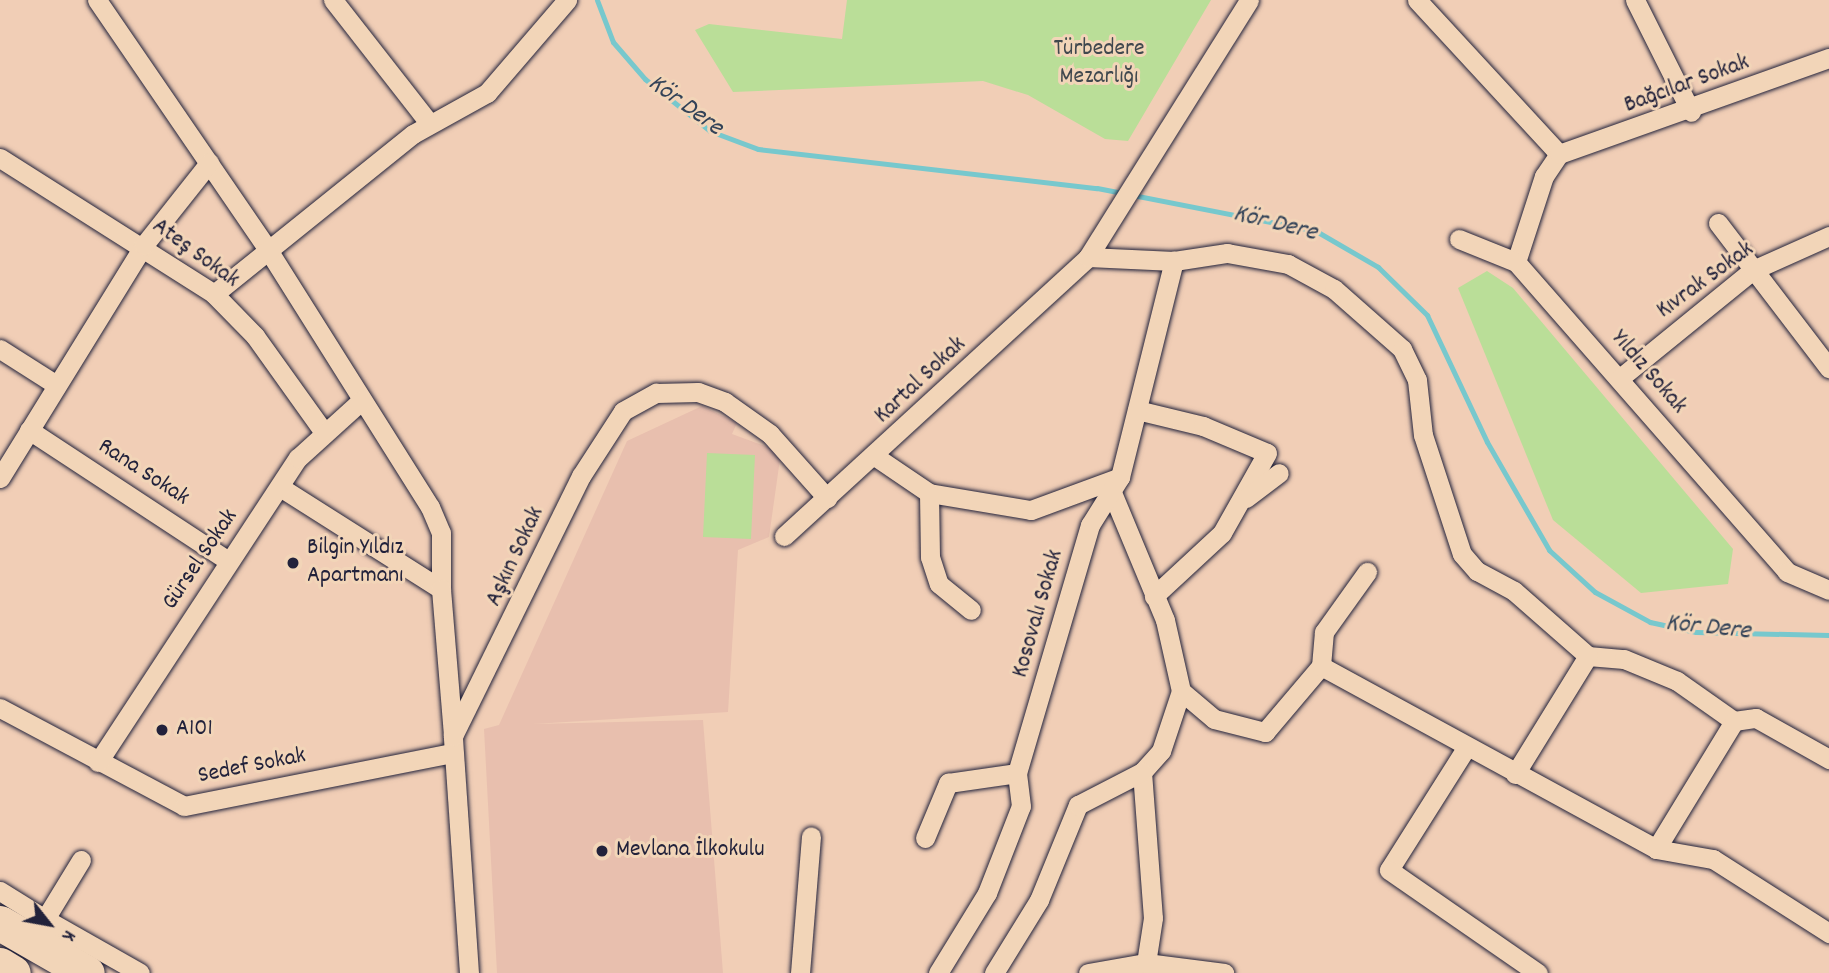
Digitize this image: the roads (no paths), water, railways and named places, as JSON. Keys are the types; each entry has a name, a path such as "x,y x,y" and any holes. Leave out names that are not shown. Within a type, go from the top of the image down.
{"highway":[{"path":"0,923 87,973"},
{"path":"0,965 13,973"}],"street":[{"path":"97,0 270,253 430,507 441,533 441,589 469,973"},
{"path":"333,0 430,124"},
{"path":"214,294 270,253 430,124 486,93 566,0"},
{"name":"Kartal Sokak","path":"784,536 876,457 1087,257 1249,0"},
{"path":"1417,0 1559,154 1544,176 1516,262 1459,239"},
{"path":"1635,0 1691,112"},
{"name":"Bağcılar Sokak","path":"1559,154 1691,112 1829,58"},
{"name":"Ateş Sokak","path":"0,158 144,245 214,294 255,336 323,430"},
{"path":"0,478 55,384 144,245 209,163"},
{"path":"1718,223 1829,368"},
{"name":"Kıvrak Sokak","path":"1620,378 1753,271 1829,236"},
{"path":"1087,257 1174,261 1227,253 1287,264 1364,312 1402,348 1417,380 1423,435 1462,554 1588,656 1624,659 1677,681 1734,721 1756,718 1829,759"},
{"name":"Kosovalı Sokak","path":"939,973 1001,855 1021,806 1017,773 1090,525 1116,486 1174,261"},
{"name":"Yıldız Sokak","path":"1516,262 1787,572 1829,590"},
{"path":"0,349 55,384"},
{"name":"Aşkın Sokak","path":"452,744 582,476 623,411 639,400 698,392 725,402 770,434 827,498"},
{"name":"Gürsel Sokak","path":"98,762 227,561 280,487 323,430 362,400"},
{"path":"1137,410 1203,426 1268,453 1222,533 1154,596"},
{"name":"Rana Sokak","path":"29,430 227,561"},
{"path":"876,457 929,493 1031,510 1116,486 1154,596 1181,691 1214,719 1265,732 1321,666 1324,632 1367,572"},
{"path":"1239,503 1279,473"},
{"path":"280,487 441,589"},
{"path":"929,493 933,566 939,584 971,610"},
{"path":"1515,774 1588,656"},
{"path":"1321,666 1466,748 1656,849 1713,859 1829,933"},
{"path":"994,973 1039,900 1078,805 1142,772 1161,751 1181,691"},
{"name":"Sedef Sokak","path":"0,708 184,806 452,744"},
{"path":"1656,849 1734,721"},
{"path":"1466,748 1389,870 1538,973"},
{"path":"1142,772 1153,918 1146,963"},
{"path":"925,838 948,783 1017,773"},
{"path":"800,973 811,836"},
{"path":"45,919 81,860"},
{"path":"0,891 140,973"},
{"path":"1087,973 1146,963 1224,973"}],"waterway":[{"name":"Kör Dere","path":"597,0 613,42 645,79 710,131 758,149 1097,188 1316,231 1378,267 1427,315 1487,442 1549,550 1595,592 1650,622 1696,632 1829,635"}],"place":[{"name":"Bilgin Yıldız Apartmanı","path":"293,563"},
{"name":"A101","path":"162,730"},
{"name":"Mevlana İlkokulu","path":"602,851"}],"park label":[{"name":"Türbedere Mezarlığı","path":"1099,64"}]}
